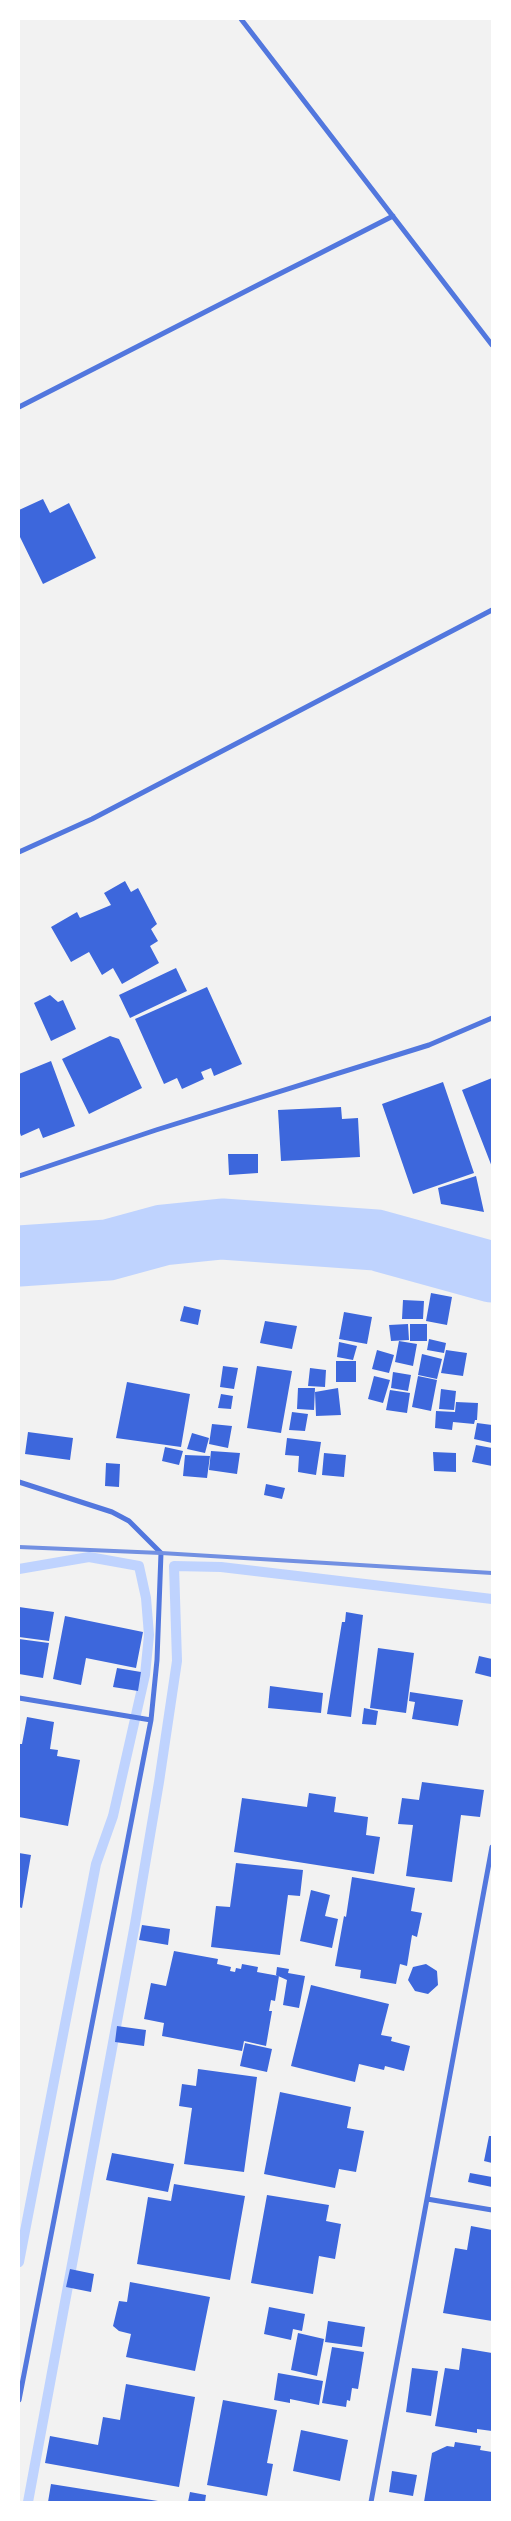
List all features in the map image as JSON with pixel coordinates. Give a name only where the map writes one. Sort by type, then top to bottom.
[{"type":"street","points":[[241,19],[492,345]]},
{"type":"street","points":[[19,407],[393,216]]},
{"type":"street","points":[[19,852],[92,819],[492,610]]},
{"type":"street","points":[[19,1176],[166,1127],[429,1045],[492,1018]]},
{"type":"street","points":[[19,1482],[112,1512],[129,1521],[161,1553],[157,1660],[151,1720],[19,2400]]},
{"type":"street","points":[[19,1698],[151,1720]]},
{"type":"street","points":[[371,2502],[492,1847]]},
{"type":"street","points":[[427,2199],[492,2210]]},
{"type":"building","points":[[43,499],[50,513],[69,503],[96,558],[43,584],[19,535],[19,510]]},
{"type":"building","points":[[125,881],[131,892],[138,888],[157,924],[151,929],[158,941],[150,946],[159,963],[122,984],[113,968],[102,975],[89,952],[71,962],[51,927],[77,912],[80,918],[111,905],[104,893]]},
{"type":"building","points":[[176,968],[187,991],[130,1018],[119,995]]},
{"type":"building","points":[[207,987],[242,1064],[214,1076],[211,1068],[201,1072],[204,1079],[182,1089],[177,1078],[164,1084],[135,1019]]},
{"type":"building","points":[[50,995],[58,1002],[63,1000],[76,1029],[51,1041],[34,1003]]},
{"type":"building","points":[[110,1036],[119,1039],[142,1088],[89,1114],[62,1059]]},
{"type":"building","points":[[51,1061],[75,1126],[43,1138],[39,1128],[21,1136],[19,1130],[19,1074]]},
{"type":"building","points":[[492,1078],[492,1167],[462,1090]]},
{"type":"building","points":[[443,1082],[474,1173],[413,1194],[382,1104]]},
{"type":"building","points":[[341,1107],[342,1119],[358,1118],[360,1157],[281,1161],[278,1110]]},
{"type":"building","points":[[228,1154],[258,1154],[258,1173],[229,1175]]},
{"type":"building","points":[[476,1176],[484,1212],[441,1204],[438,1188]]},
{"type":"building","points":[[431,1293],[452,1297],[447,1325],[426,1321]]},
{"type":"building","points":[[403,1300],[424,1301],[423,1319],[402,1319]]},
{"type":"building","points":[[184,1306],[201,1310],[198,1325],[180,1321]]},
{"type":"building","points":[[344,1312],[372,1317],[367,1344],[339,1339]]},
{"type":"building","points":[[265,1321],[297,1326],[292,1349],[260,1343]]},
{"type":"building","points":[[408,1324],[409,1340],[391,1341],[389,1325]]},
{"type":"building","points":[[410,1324],[427,1324],[427,1341],[410,1341]]},
{"type":"building","points":[[429,1339],[446,1343],[444,1353],[427,1350]]},
{"type":"building","points":[[399,1341],[417,1344],[413,1366],[395,1362]]},
{"type":"building","points":[[339,1342],[357,1346],[353,1360],[337,1357]]},
{"type":"building","points":[[377,1350],[394,1355],[389,1373],[372,1369]]},
{"type":"building","points":[[446,1350],[467,1353],[463,1376],[441,1373]]},
{"type":"building","points":[[422,1354],[442,1359],[437,1379],[418,1375]]},
{"type":"building","points":[[336,1361],[356,1361],[356,1382],[336,1382]]},
{"type":"building","points":[[223,1366],[238,1368],[234,1389],[220,1387]]},
{"type":"building","points":[[257,1366],[292,1371],[281,1433],[247,1428]]},
{"type":"building","points":[[310,1368],[326,1370],[325,1387],[308,1386]]},
{"type":"building","points":[[393,1372],[411,1375],[408,1391],[391,1388]]},
{"type":"building","points":[[374,1376],[390,1380],[383,1403],[368,1399]]},
{"type":"building","points":[[418,1376],[437,1380],[431,1411],[412,1407]]},
{"type":"building","points":[[127,1382],[190,1394],[181,1447],[116,1438]]},
{"type":"building","points":[[298,1388],[315,1388],[314,1410],[297,1409]]},
{"type":"building","points":[[338,1388],[341,1415],[316,1416],[315,1392]]},
{"type":"building","points":[[441,1389],[456,1391],[454,1410],[439,1409]]},
{"type":"building","points":[[390,1390],[410,1393],[407,1413],[386,1410]]},
{"type":"building","points":[[221,1394],[233,1396],[231,1409],[218,1408]]},
{"type":"building","points":[[456,1402],[478,1403],[477,1420],[475,1420],[474,1424],[453,1422],[452,1430],[435,1428],[436,1411],[455,1412]]},
{"type":"building","points":[[292,1412],[308,1414],[305,1431],[289,1430]]},
{"type":"building","points":[[477,1423],[492,1425],[492,1443],[474,1439]]},
{"type":"building","points":[[212,1424],[232,1426],[228,1448],[209,1444]]},
{"type":"building","points":[[28,1432],[73,1438],[70,1460],[25,1454]]},
{"type":"building","points":[[192,1433],[209,1438],[205,1453],[187,1449]]},
{"type":"building","points":[[287,1438],[321,1442],[316,1475],[298,1472],[299,1456],[285,1455]]},
{"type":"building","points":[[476,1445],[492,1448],[492,1466],[472,1462]]},
{"type":"building","points":[[165,1447],[183,1451],[179,1465],[162,1461]]},
{"type":"building","points":[[211,1451],[240,1453],[237,1474],[209,1470]]},
{"type":"building","points":[[433,1452],[456,1453],[456,1472],[434,1471]]},
{"type":"building","points":[[324,1453],[346,1455],[344,1477],[322,1475]]},
{"type":"building","points":[[185,1455],[210,1456],[207,1478],[183,1476]]},
{"type":"building","points":[[106,1463],[120,1464],[119,1487],[105,1486]]},
{"type":"building","points":[[266,1484],[285,1488],[282,1499],[264,1495]]},
{"type":"building","points":[[19,1607],[54,1612],[49,1641],[19,1637]]},
{"type":"building","points":[[346,1612],[363,1615],[351,1717],[327,1714],[342,1622],[345,1622]]},
{"type":"building","points":[[65,1616],[143,1632],[136,1668],[86,1658],[81,1685],[53,1679]]},
{"type":"building","points":[[19,1639],[49,1643],[43,1678],[19,1674]]},
{"type":"building","points":[[378,1648],[414,1653],[406,1713],[370,1708]]},
{"type":"building","points":[[479,1656],[492,1659],[491,1677],[475,1673]]},
{"type":"building","points":[[117,1668],[141,1672],[138,1691],[113,1687]]},
{"type":"building","points":[[270,1686],[323,1693],[321,1713],[268,1708]]},
{"type":"building","points":[[410,1692],[463,1700],[458,1726],[412,1719],[415,1702],[409,1701]]},
{"type":"building","points":[[364,1708],[378,1711],[376,1725],[362,1724]]},
{"type":"building","points":[[27,1717],[54,1722],[50,1749],[58,1750],[57,1756],[80,1760],[68,1826],[19,1817],[19,1744],[22,1744]]},
{"type":"building","points":[[422,1782],[484,1790],[480,1817],[461,1815],[452,1882],[406,1876],[413,1825],[398,1824],[402,1798],[419,1800]]},
{"type":"building","points":[[309,1793],[336,1797],[334,1812],[368,1817],[366,1835],[380,1837],[374,1874],[234,1852],[242,1798],[307,1807]]},
{"type":"building","points":[[19,1853],[31,1855],[22,1908],[19,1907]]},
{"type":"building","points":[[236,1863],[303,1870],[300,1896],[288,1895],[280,1955],[211,1947],[216,1906],[230,1907]]},
{"type":"building","points":[[352,1877],[415,1888],[411,1911],[422,1913],[417,1937],[412,1935],[407,1966],[400,1964],[396,1984],[360,1978],[361,1970],[335,1966],[344,1916],[346,1917]]},
{"type":"building","points":[[311,1890],[330,1895],[325,1916],[338,1919],[332,1948],[300,1941]]},
{"type":"building","points":[[142,1925],[170,1929],[168,1945],[139,1940]]},
{"type":"building","points":[[174,1951],[218,1959],[217,1964],[231,1967],[230,1971],[235,1972],[236,1968],[241,1969],[242,1964],[258,1967],[257,1972],[279,1976],[275,2001],[271,2000],[269,2011],[272,2011],[266,2046],[244,2041],[242,2051],[162,2036],[164,2023],[144,2019],[151,1983],[166,1986]]},
{"type":"building","points":[[426,1964],[437,1971],[438,1985],[428,1994],[415,1991],[408,1980],[413,1967]]},
{"type":"building","points":[[277,1967],[289,1969],[288,1973],[305,1976],[299,2008],[283,2005],[287,1980],[276,1975]]},
{"type":"building","points":[[311,1985],[389,2004],[381,2035],[392,2037],[391,2041],[410,2046],[404,2071],[385,2066],[384,2070],[359,2064],[355,2082],[291,2066]]},
{"type":"building","points":[[117,2026],[146,2030],[144,2046],[115,2042]]},
{"type":"building","points":[[245,2043],[272,2049],[267,2072],[240,2066]]},
{"type":"building","points":[[198,2069],[257,2077],[244,2172],[184,2164],[192,2108],[179,2106],[182,2084],[196,2086]]},
{"type":"building","points":[[280,2092],[351,2107],[347,2128],[364,2131],[356,2172],[339,2169],[335,2188],[264,2174]]},
{"type":"building","points":[[489,2136],[492,2136],[492,2163],[484,2161]]},
{"type":"building","points":[[112,2153],[174,2164],[168,2192],[106,2180]]},
{"type":"building","points":[[470,2173],[492,2177],[492,2187],[468,2182]]},
{"type":"building","points":[[174,2184],[245,2196],[230,2280],[137,2264],[148,2197],[171,2201]]},
{"type":"building","points":[[267,2195],[329,2205],[326,2221],[341,2224],[335,2259],[319,2256],[313,2294],[251,2283]]},
{"type":"building","points":[[471,2226],[492,2230],[492,2321],[443,2313],[455,2248],[467,2250]]},
{"type":"building","points":[[70,2269],[94,2274],[91,2292],[66,2287]]},
{"type":"building","points":[[130,2282],[210,2297],[195,2371],[126,2357],[131,2334],[119,2331],[113,2326],[119,2301],[127,2302]]},
{"type":"building","points":[[269,2307],[305,2314],[302,2331],[293,2329],[291,2340],[264,2334]]},
{"type":"building","points":[[328,2321],[365,2327],[362,2347],[325,2342]]},
{"type":"building","points":[[298,2333],[324,2339],[317,2376],[291,2370]]},
{"type":"building","points":[[332,2347],[364,2352],[358,2389],[352,2388],[350,2401],[347,2400],[346,2407],[322,2403]]},
{"type":"building","points":[[462,2348],[492,2353],[492,2431],[477,2429],[477,2433],[435,2426],[445,2368],[459,2370]]},
{"type":"building","points":[[412,2368],[438,2371],[431,2416],[406,2412]]},
{"type":"building","points":[[278,2373],[323,2381],[319,2405],[290,2399],[290,2403],[274,2400]]},
{"type":"building","points":[[126,2384],[195,2397],[179,2487],[45,2463],[50,2436],[98,2445],[103,2417],[120,2420]]},
{"type":"building","points":[[223,2400],[277,2410],[267,2463],[273,2464],[267,2496],[207,2485]]},
{"type":"building","points":[[301,2430],[348,2440],[340,2481],[293,2471]]},
{"type":"building","points":[[455,2442],[481,2446],[480,2450],[492,2452],[492,2502],[424,2502],[432,2453],[447,2446],[454,2447]]},
{"type":"building","points":[[392,2471],[417,2475],[413,2496],[389,2492]]},
{"type":"building","points":[[51,2484],[158,2501],[158,2502],[48,2502]]},
{"type":"building","points":[[190,2492],[206,2495],[205,2502],[188,2502]]},
{"type":"waterway","points":[[19,1256],[108,1250],[163,1235],[222,1229],[376,1240],[492,1272]]},
{"type":"waterway","points":[[19,1569],[89,1557],[139,1566],[146,1598],[149,1635],[145,1675],[113,1816],[96,1864],[19,2262]]},
{"type":"waterway","points":[[28,2502],[135,1924],[159,1782],[177,1661],[174,1566],[221,1567],[492,1599]]},
{"type":"railway","points":[[19,1547],[161,1553],[492,1573]]}]
